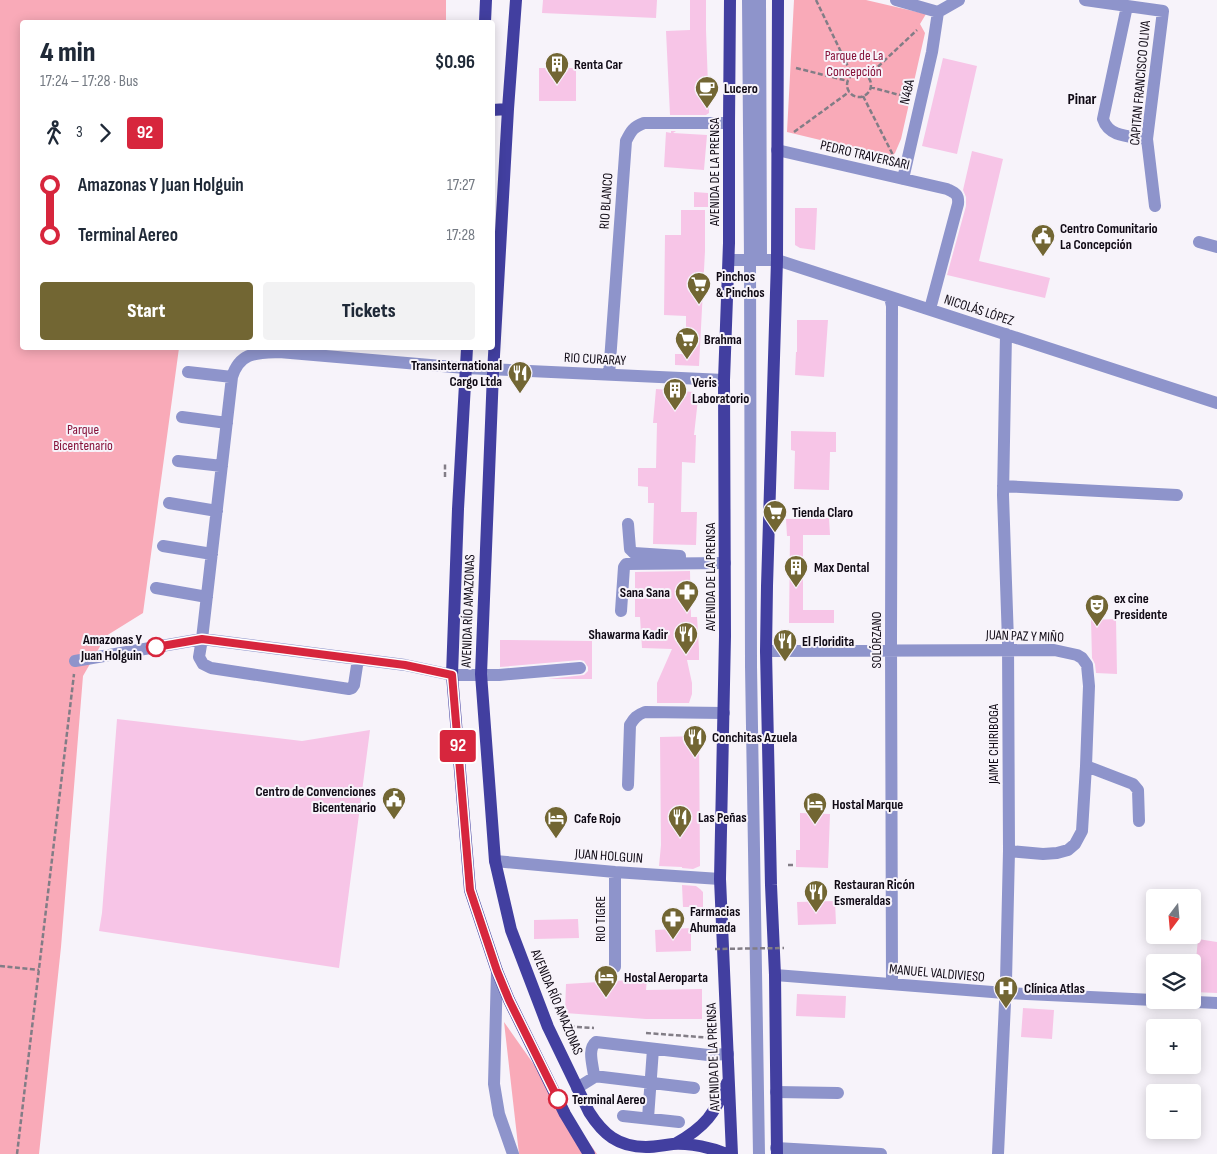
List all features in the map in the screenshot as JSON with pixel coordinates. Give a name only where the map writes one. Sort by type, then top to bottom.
[{"type":"main road","points":[[485,20],[486,0]]},
{"type":"main road","name":"AVENIDA RÍO AMAZONAS","points":[[495,334],[516,0]]},
{"type":"main road","name":"AVENIDA DE LA PRENSA","points":[[730,0],[729,260],[724,380],[724,713],[720,879],[732,1154]]},
{"type":"main road","points":[[776,1151],[775,975],[766,650],[777,260],[778,0]]},
{"type":"main road","points":[[495,110],[508,109]]},
{"type":"main road","name":"AVENIDA RÍO AMAZONAS","points":[[466,350],[452,675],[470,890],[497,971],[509,1000],[565,1114],[589,1154]]},
{"type":"main road","name":"AVENIDA RÍO AMAZONAS","points":[[494,350],[481,674],[495,861],[511,930],[545,1019],[589,1112],[604,1133],[624,1144],[635,1147],[675,1144],[704,1147],[727,1154]]},
{"type":"main road","points":[[675,1144],[691,1136],[709,1119],[728,1078]]},
{"type":"street","points":[[748,0],[755,259]]},
{"type":"street","points":[[759,1154],[751,666],[760,0]]},
{"type":"street","points":[[896,0],[938,12],[959,0]]},
{"type":"street","name":"CAPITAN FRANCISCO OLIVA","points":[[1085,0],[1163,11],[1147,139],[1154,206]]},
{"type":"street","points":[[1127,6],[1103,119],[1105,125],[1114,133],[1147,139]]},
{"type":"street","name":"N48A","points":[[902,179],[932,52],[938,12]]},
{"type":"street","name":"RIO BLANCO","points":[[609,375],[626,142],[629,134],[634,127],[644,123],[729,123]]},
{"type":"street","name":"PEDRO TRAVERSARI","points":[[777,150],[947,189],[958,195],[958,204],[930,309]]},
{"type":"street","points":[[1199,242],[1217,246]]},
{"type":"street","name":"NICOLÁS LÓPEZ","points":[[729,260],[777,260],[1217,403]]},
{"type":"street","name":"SOLÓRZANO","points":[[890,297],[892,306],[892,984]]},
{"type":"street","name":"JAIME CHIRIBOGA","points":[[998,1154],[1006,981],[1009,851],[1008,649],[1003,486],[1006,334]]},
{"type":"street","points":[[254,350],[235,367],[232,377],[199,657],[203,664],[211,668],[349,689],[354,686],[358,660]]},
{"type":"street","name":"RIO CURARAY","points":[[254,350],[465,368],[724,380]]},
{"type":"street","points":[[188,372],[232,377]]},
{"type":"street","points":[[182,417],[227,424]]},
{"type":"street","points":[[178,461],[222,466]]},
{"type":"street","points":[[1003,486],[1176,494]]},
{"type":"street","points":[[169,503],[217,511]]},
{"type":"street","points":[[628,524],[630,549],[634,553],[725,560]]},
{"type":"street","points":[[163,546],[212,554]]},
{"type":"street","points":[[621,611],[624,567],[626,564],[725,560]]},
{"type":"street","points":[[156,588],[207,597]]},
{"type":"street","points":[[75,661],[202,639],[405,665],[452,675],[499,675],[580,668]]},
{"type":"street","name":"JUAN PAZ Y MIÑO","points":[[766,650],[1054,650],[1077,655],[1082,658],[1087,665],[1088,686],[1084,821],[1082,831],[1075,844],[1068,850],[1043,854],[1009,851]]},
{"type":"street","points":[[628,785],[630,725],[640,714],[645,712],[724,713]]},
{"type":"street","points":[[1086,766],[1133,784],[1138,790],[1139,821]]},
{"type":"street","name":"JUAN HOLGUIN","points":[[495,861],[720,879]]},
{"type":"street","name":"RIO TIGRE","points":[[615,966],[616,872]]},
{"type":"street","points":[[497,971],[494,1084],[499,1114],[513,1154]]},
{"type":"street","name":"MANUEL VALDIVIESO","points":[[775,975],[1004,993],[1217,1003]]},
{"type":"street","points":[[594,1076],[591,1050],[596,1042],[708,1055],[728,1054]]},
{"type":"street","points":[[648,1118],[653,1049]]},
{"type":"street","points":[[578,1088],[594,1076],[694,1088]]},
{"type":"street","points":[[776,1092],[838,1093]]},
{"type":"street","points":[[623,1116],[679,1122]]},
{"type":"street","points":[[776,1151],[881,1154]]},
{"type":"path","points":[[816,0],[852,75]]},
{"type":"path","points":[[867,77],[917,30]]},
{"type":"path","points":[[796,68],[848,81]]},
{"type":"path","points":[[860,74],[867,77],[870,87],[869,91],[863,96],[856,96],[849,92],[847,85],[852,75],[860,74]]},
{"type":"path","points":[[870,87],[908,97]]},
{"type":"path","points":[[794,132],[849,92]]},
{"type":"path","points":[[863,96],[894,157]]},
{"type":"path","points":[[17,1154],[75,661]]},
{"type":"path","points":[[788,864],[794,865]]},
{"type":"path","points":[[715,949],[784,948]]},
{"type":"path","points":[[0,966],[40,970]]},
{"type":"path","points":[[561,1020],[565,1018],[566,1022]]},
{"type":"path","points":[[572,1034],[578,1046]]},
{"type":"green space","name":"Parque Bicentenario","points":[[0,0],[446,0],[446,20],[20,20],[20,350],[179,350],[143,613],[106,636],[83,676],[61,947],[39,1154],[0,1154]]},
{"type":"green space","name":"Parque de La Concepción","points":[[794,0],[866,0],[926,14],[920,24],[925,33],[901,139],[895,153],[891,157],[787,132]]},
{"type":"green space","points":[[504,1022],[597,1154],[519,1154]]},
{"type":"building","points":[[543,0],[657,0],[656,18],[542,13]]},
{"type":"building","points":[[690,0],[706,0],[709,113],[706,115],[670,115],[666,31],[690,30]]},
{"type":"building","points":[[943,58],[977,66],[957,154],[922,146]]},
{"type":"building","name":"Renta Car","points":[[539,68],[576,68],[576,101],[539,101]]},
{"type":"building","points":[[671,131],[676,131],[673,133],[707,135],[704,170],[664,167],[666,132],[671,133]]},
{"type":"building","points":[[972,151],[1003,159],[979,261],[1050,278],[1045,298],[947,275],[966,206],[966,197],[963,190]]},
{"type":"building","points":[[694,192],[708,193],[708,207],[694,207]]},
{"type":"building","points":[[795,208],[817,208],[815,250],[800,248],[795,245]]},
{"type":"building","points":[[681,210],[705,210],[705,251],[699,366],[675,365],[675,354],[686,354],[686,316],[664,315],[665,235],[681,235]]},
{"type":"building","points":[[797,320],[828,320],[824,377],[795,375]]},
{"type":"building","points":[[656,389],[694,392],[698,399],[694,435],[696,435],[695,463],[682,462],[681,512],[697,512],[696,545],[653,544],[654,503],[648,503],[648,487],[638,486],[638,468],[656,468],[657,423],[653,423]]},
{"type":"building","points":[[791,431],[836,432],[836,452],[830,452],[829,490],[794,489],[795,451],[791,450]]},
{"type":"building","points":[[829,518],[830,535],[803,535],[803,610],[834,610],[834,623],[789,623],[790,536],[787,536],[786,519]]},
{"type":"building","points":[[690,571],[691,617],[697,617],[699,649],[699,660],[687,660],[692,683],[692,694],[689,703],[657,703],[657,683],[672,649],[642,648],[640,617],[635,617],[635,572]]},
{"type":"building","points":[[1116,619],[1117,674],[1096,673],[1092,658],[1091,620]]},
{"type":"building","points":[[500,640],[592,641],[592,679],[548,679],[584,675],[588,671],[588,667],[584,661],[580,660],[500,667]]},
{"type":"building","points":[[117,719],[302,741],[370,730],[339,968],[99,931]]},
{"type":"building","points":[[699,736],[700,866],[693,869],[659,866],[661,845],[660,737]]},
{"type":"building","points":[[800,813],[830,814],[828,868],[796,867],[796,850],[800,850]]},
{"type":"building","points":[[682,885],[696,886],[703,892],[703,907],[683,907]]},
{"type":"building","name":"Restauran Ricón Esmeraldas","points":[[835,901],[836,924],[798,925],[797,902]]},
{"type":"building","points":[[578,919],[579,938],[534,939],[534,920]]},
{"type":"building","name":"Farmacias Ahumada","points":[[691,928],[691,951],[656,952],[655,930]]},
{"type":"building","points":[[1201,939],[1217,942],[1217,993],[1201,992],[1201,954],[1197,954],[1198,944],[1201,944]]},
{"type":"building","name":"Hostal Aeroparta","points":[[647,979],[646,990],[702,989],[702,1019],[646,1019],[565,1013],[566,984]]},
{"type":"building","points":[[797,994],[846,996],[845,1018],[796,1016]]},
{"type":"building","points":[[1023,1008],[1054,1010],[1052,1039],[1021,1037]]},
{"type":"bus line","name":"92","points":[[156,647],[202,639],[405,665],[452,675],[470,890],[497,971],[509,1000],[558,1099]]},
{"type":"place","name":"Renta Car","points":[[557,85]]},
{"type":"place","name":"Lucero","points":[[707,109]]},
{"type":"place","name":"Centro Comunitario La Concepción","points":[[1043,257]]},
{"type":"place","name":"Pinchos & Pinchos","points":[[699,305]]},
{"type":"place","name":"Brahma","points":[[687,360]]},
{"type":"place","name":"Transinternational Cargo Ltda","points":[[520,394]]},
{"type":"place","name":"Veris Laboratorio","points":[[675,411]]},
{"type":"place","name":"Tienda Claro","points":[[775,533]]},
{"type":"place","name":"Max Dental","points":[[796,588]]},
{"type":"place","name":"Sana Sana","points":[[687,613]]},
{"type":"place","name":"ex cine Presidente","points":[[1097,627]]},
{"type":"place","name":"Amazonas Y Juan Holguin","points":[[156,647]]},
{"type":"place","name":"Shawarma Kadir","points":[[686,655]]},
{"type":"place","name":"El Floridita","points":[[785,662]]},
{"type":"place","name":"Conchitas Azuela","points":[[695,758]]},
{"type":"place","name":"Centro de Convenciones Bicentenario","points":[[394,820]]},
{"type":"place","name":"Hostal Marque","points":[[815,825]]},
{"type":"place","name":"Las Peñas","points":[[680,838]]},
{"type":"place","name":"Cafe Rojo","points":[[556,839]]},
{"type":"place","name":"Restauran Ricón Esmeraldas","points":[[816,913]]},
{"type":"place","name":"Farmacias Ahumada","points":[[673,940]]},
{"type":"place","name":"Hostal Aeroparta","points":[[606,998]]},
{"type":"place","name":"Clínica Atlas","points":[[1006,1009]]},
{"type":"place","name":"Terminal Aereo","points":[[558,1099]]},
{"type":"district","name":"Pinar","points":[[1082,99]]}]
